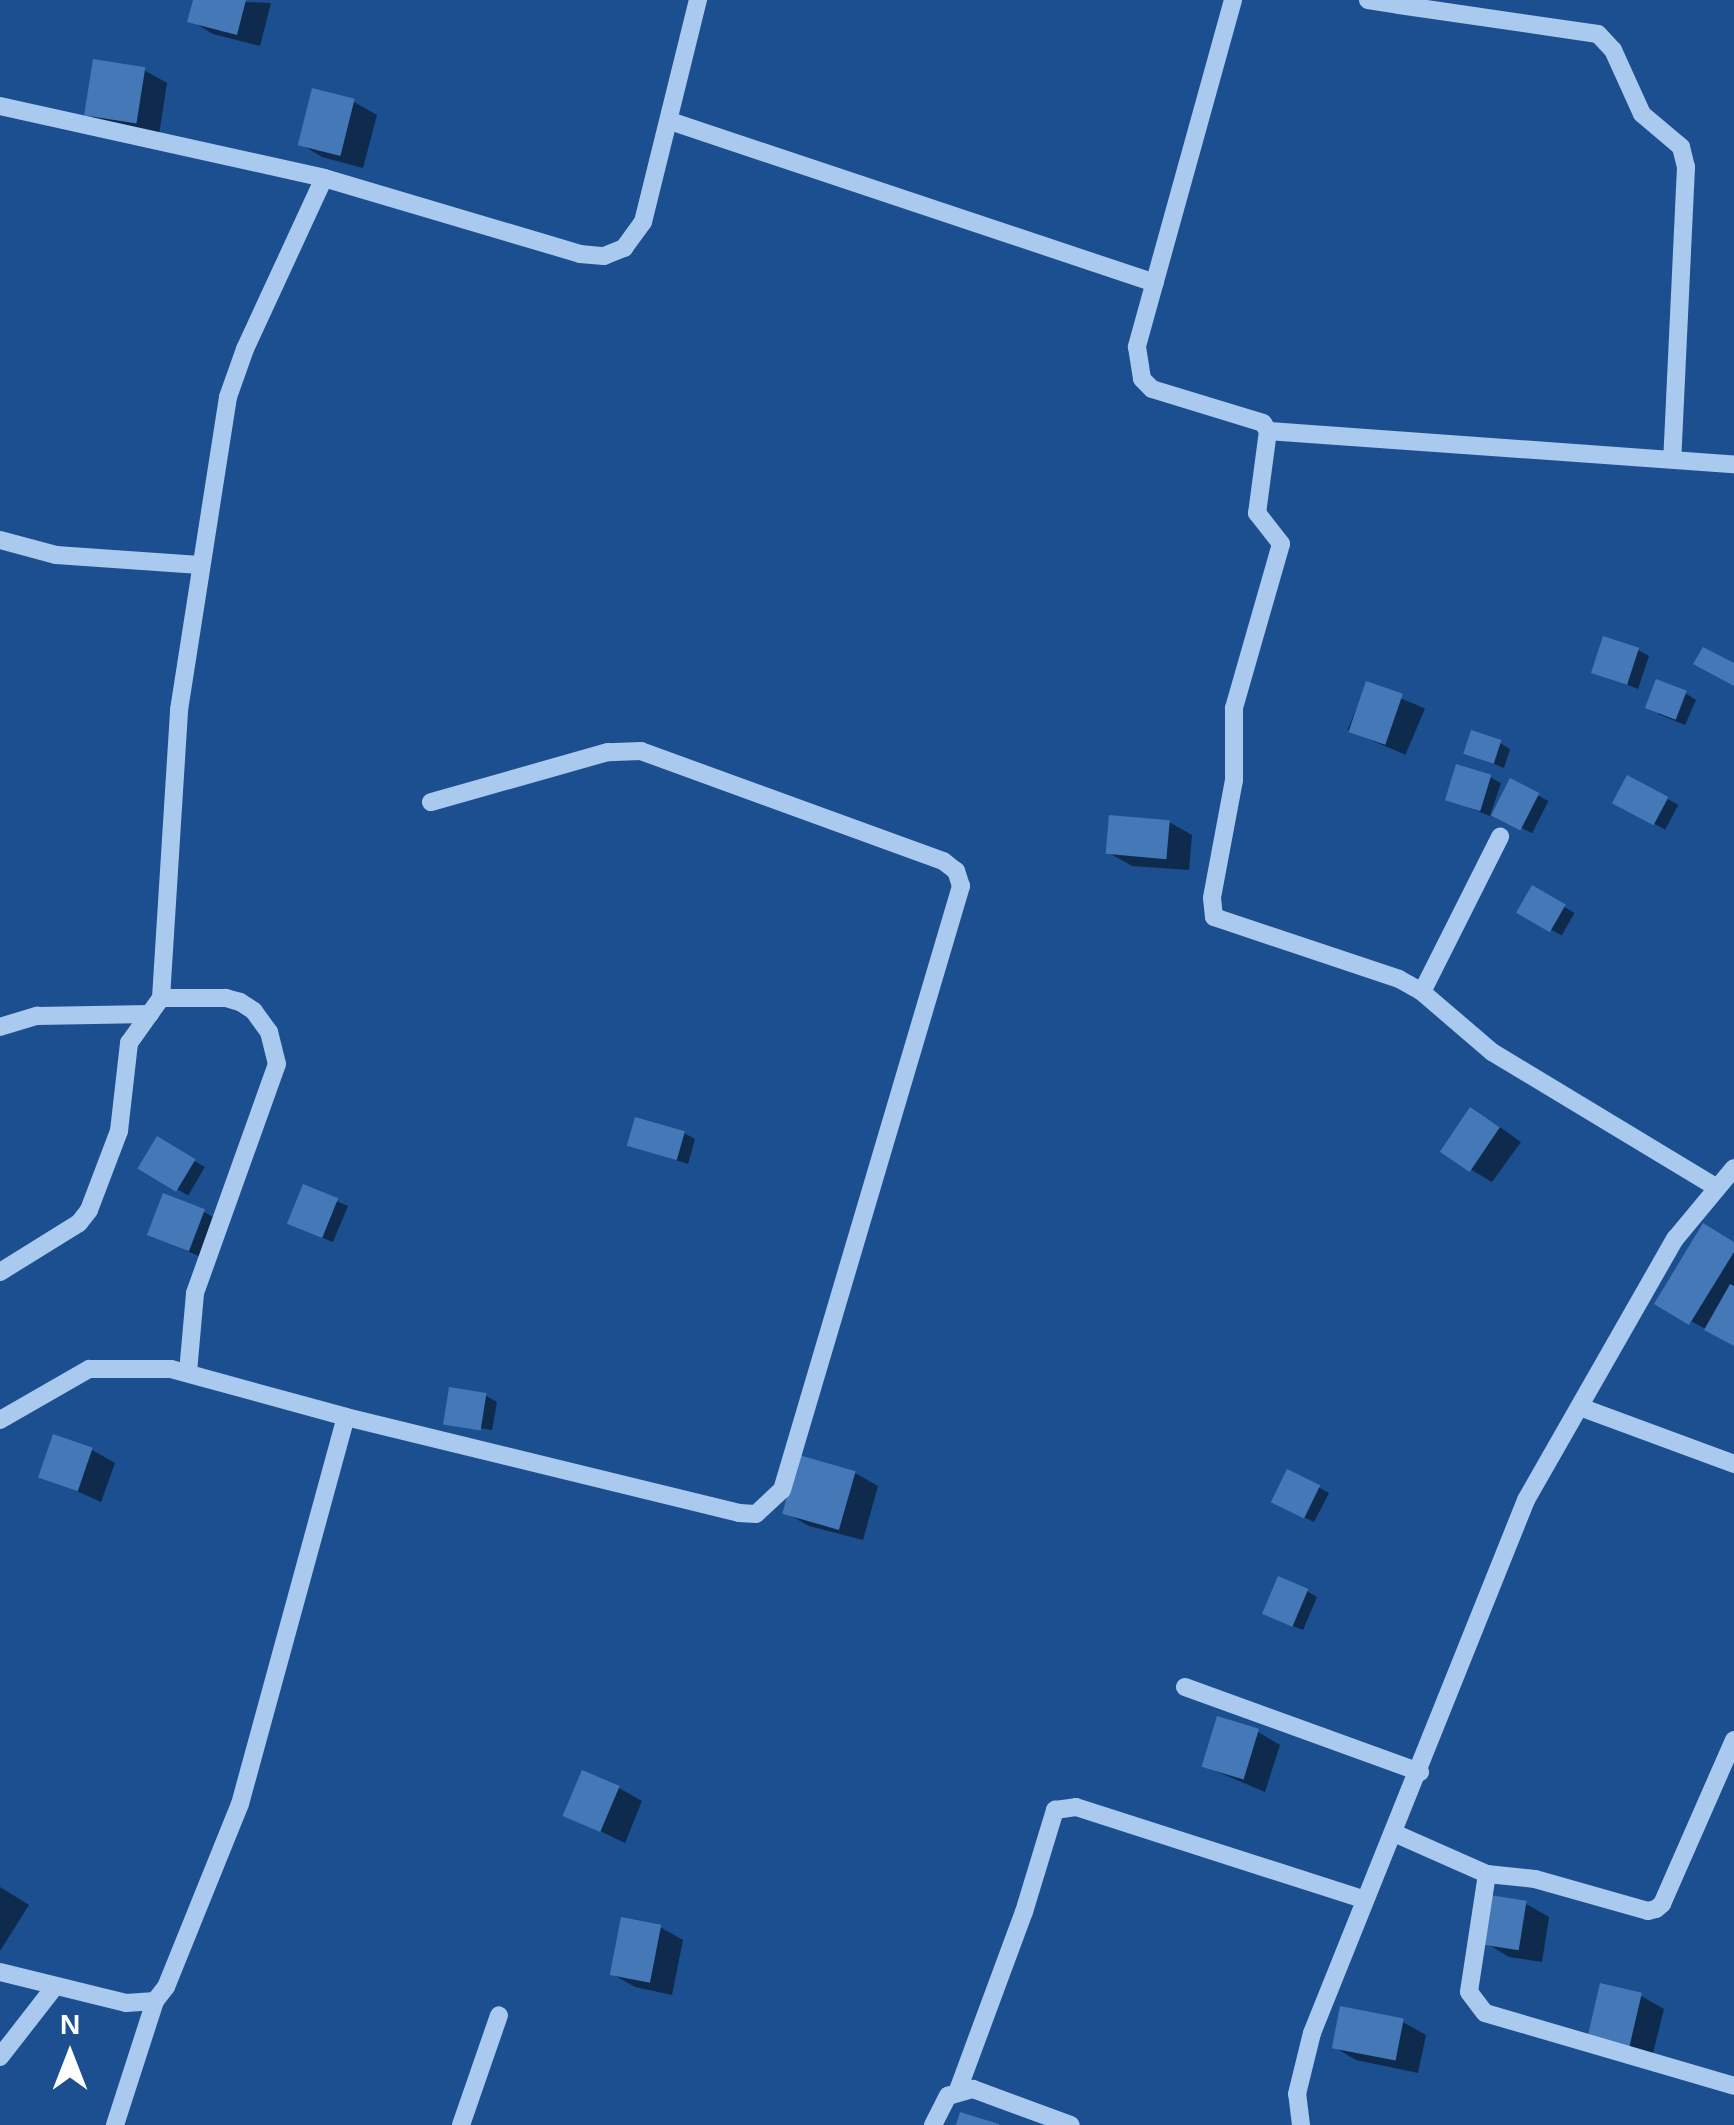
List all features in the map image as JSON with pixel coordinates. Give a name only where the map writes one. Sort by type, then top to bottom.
[{"type":"street","points":[[0,106],[324,178],[580,254],[604,256],[624,248],[643,222],[698,0]]},
{"type":"street","points":[[1233,0],[1137,347],[1142,379],[1152,389],[1264,423],[1268,430],[1257,513],[1281,544],[1234,708],[1234,780],[1211,909],[1221,922],[1374,968],[1422,992],[1503,1060],[1716,1187]]},
{"type":"street","points":[[1368,0],[1598,34],[1612,50],[1642,114],[1681,147],[1686,166],[1672,459]]},
{"type":"street","points":[[670,121],[1155,283]]},
{"type":"street","points":[[0,1272],[79,1222],[88,1210],[119,1132],[129,1043],[156,1006],[172,765],[228,396],[244,349],[324,178]]},
{"type":"street","points":[[1268,430],[1734,464]]},
{"type":"street","points":[[0,540],[56,555],[200,565]]},
{"type":"street","points":[[5,1409],[88,1370],[188,1372],[346,1417],[738,1513],[756,1514],[771,1505],[782,1490],[961,886],[956,871],[943,862],[641,751],[608,752],[431,802]]},
{"type":"street","points":[[1422,992],[1500,837]]},
{"type":"street","points":[[0,1027],[37,1016],[226,998],[254,1011],[277,1048],[272,1082],[194,1293],[188,1372]]},
{"type":"street","points":[[1301,2125],[1297,2094],[1302,2064],[1363,1899],[1420,1772],[1526,1500],[1675,1239],[1734,1168]]},
{"type":"street","points":[[1580,1407],[1734,1464]]},
{"type":"street","points":[[115,2125],[155,2001],[166,1987],[240,1804],[346,1417]]},
{"type":"street","points":[[1185,1687],[1420,1772]]},
{"type":"street","points":[[1394,1833],[1487,1874],[1536,1879],[1648,1911],[1656,1909],[1662,1904],[1734,1740]]},
{"type":"street","points":[[958,2090],[1024,1912],[1055,1810],[1076,1807],[1363,1899]]},
{"type":"street","points":[[1487,1874],[1470,1992],[1475,2005],[1485,2013],[1734,2086]]},
{"type":"street","points":[[0,1972],[110,2001],[155,2001]]},
{"type":"street","points":[[0,2057],[53,1988]]},
{"type":"street","points":[[462,2125],[499,2015]]},
{"type":"street","points":[[933,2125],[948,2096],[958,2090],[973,2089],[1070,2125]]},
{"type":"building","points":[[193,0],[246,0],[237,35],[187,22]]},
{"type":"building","points":[[93,59],[145,67],[136,124],[84,115]]},
{"type":"building","points":[[312,88],[355,99],[340,156],[298,145]]},
{"type":"building","points":[[1603,636],[1639,648],[1627,685],[1591,673]]},
{"type":"building","points":[[1703,647],[1734,663],[1734,686],[1693,664]]},
{"type":"building","points":[[1656,679],[1687,691],[1676,720],[1645,708]]},
{"type":"building","points":[[1366,681],[1403,694],[1385,745],[1348,732]]},
{"type":"building","points":[[1471,730],[1501,740],[1494,764],[1463,754]]},
{"type":"building","points":[[1456,764],[1491,775],[1480,811],[1445,800]]},
{"type":"building","points":[[1627,775],[1668,797],[1653,825],[1612,803]]},
{"type":"building","points":[[1510,778],[1539,793],[1520,830],[1491,815]]},
{"type":"building","points":[[1109,815],[1170,820],[1166,859],[1106,854]]},
{"type":"building","points":[[1532,885],[1566,904],[1550,932],[1516,913]]},
{"type":"building","points":[[1470,1107],[1500,1127],[1470,1172],[1440,1152]]},
{"type":"building","points":[[635,1117],[685,1131],[677,1160],[627,1146]]},
{"type":"building","points":[[157,1136],[196,1159],[176,1192],[137,1169]]},
{"type":"building","points":[[303,1184],[338,1198],[322,1238],[287,1224]]},
{"type":"building","points":[[163,1193],[205,1209],[189,1251],[147,1235]]},
{"type":"building","points":[[1703,1223],[1734,1242],[1734,1252],[1689,1325],[1654,1304]]},
{"type":"building","points":[[1730,1284],[1734,1286],[1734,1346],[1704,1330]]},
{"type":"building","points":[[449,1387],[487,1393],[481,1430],[443,1425]]},
{"type":"building","points":[[53,1434],[93,1448],[78,1491],[38,1477]]},
{"type":"building","points":[[799,1455],[856,1471],[839,1530],[782,1514]]},
{"type":"building","points":[[1287,1469],[1320,1485],[1304,1518],[1271,1502]]},
{"type":"building","points":[[1278,1576],[1308,1589],[1292,1627],[1262,1614]]},
{"type":"building","points":[[1217,1716],[1259,1729],[1244,1780],[1202,1767]]},
{"type":"building","points":[[582,1770],[620,1786],[600,1832],[562,1816]]},
{"type":"building","points":[[1490,1895],[1527,1901],[1519,1950],[1482,1944]]},
{"type":"building","points":[[621,1917],[661,1925],[650,1983],[610,1975]]},
{"type":"building","points":[[1600,1983],[1642,1993],[1629,2049],[1587,2040]]},
{"type":"building","points":[[1340,2006],[1404,2018],[1396,2061],[1332,2048]]},
{"type":"building","points":[[960,2112],[999,2124],[999,2125],[956,2125]]}]
